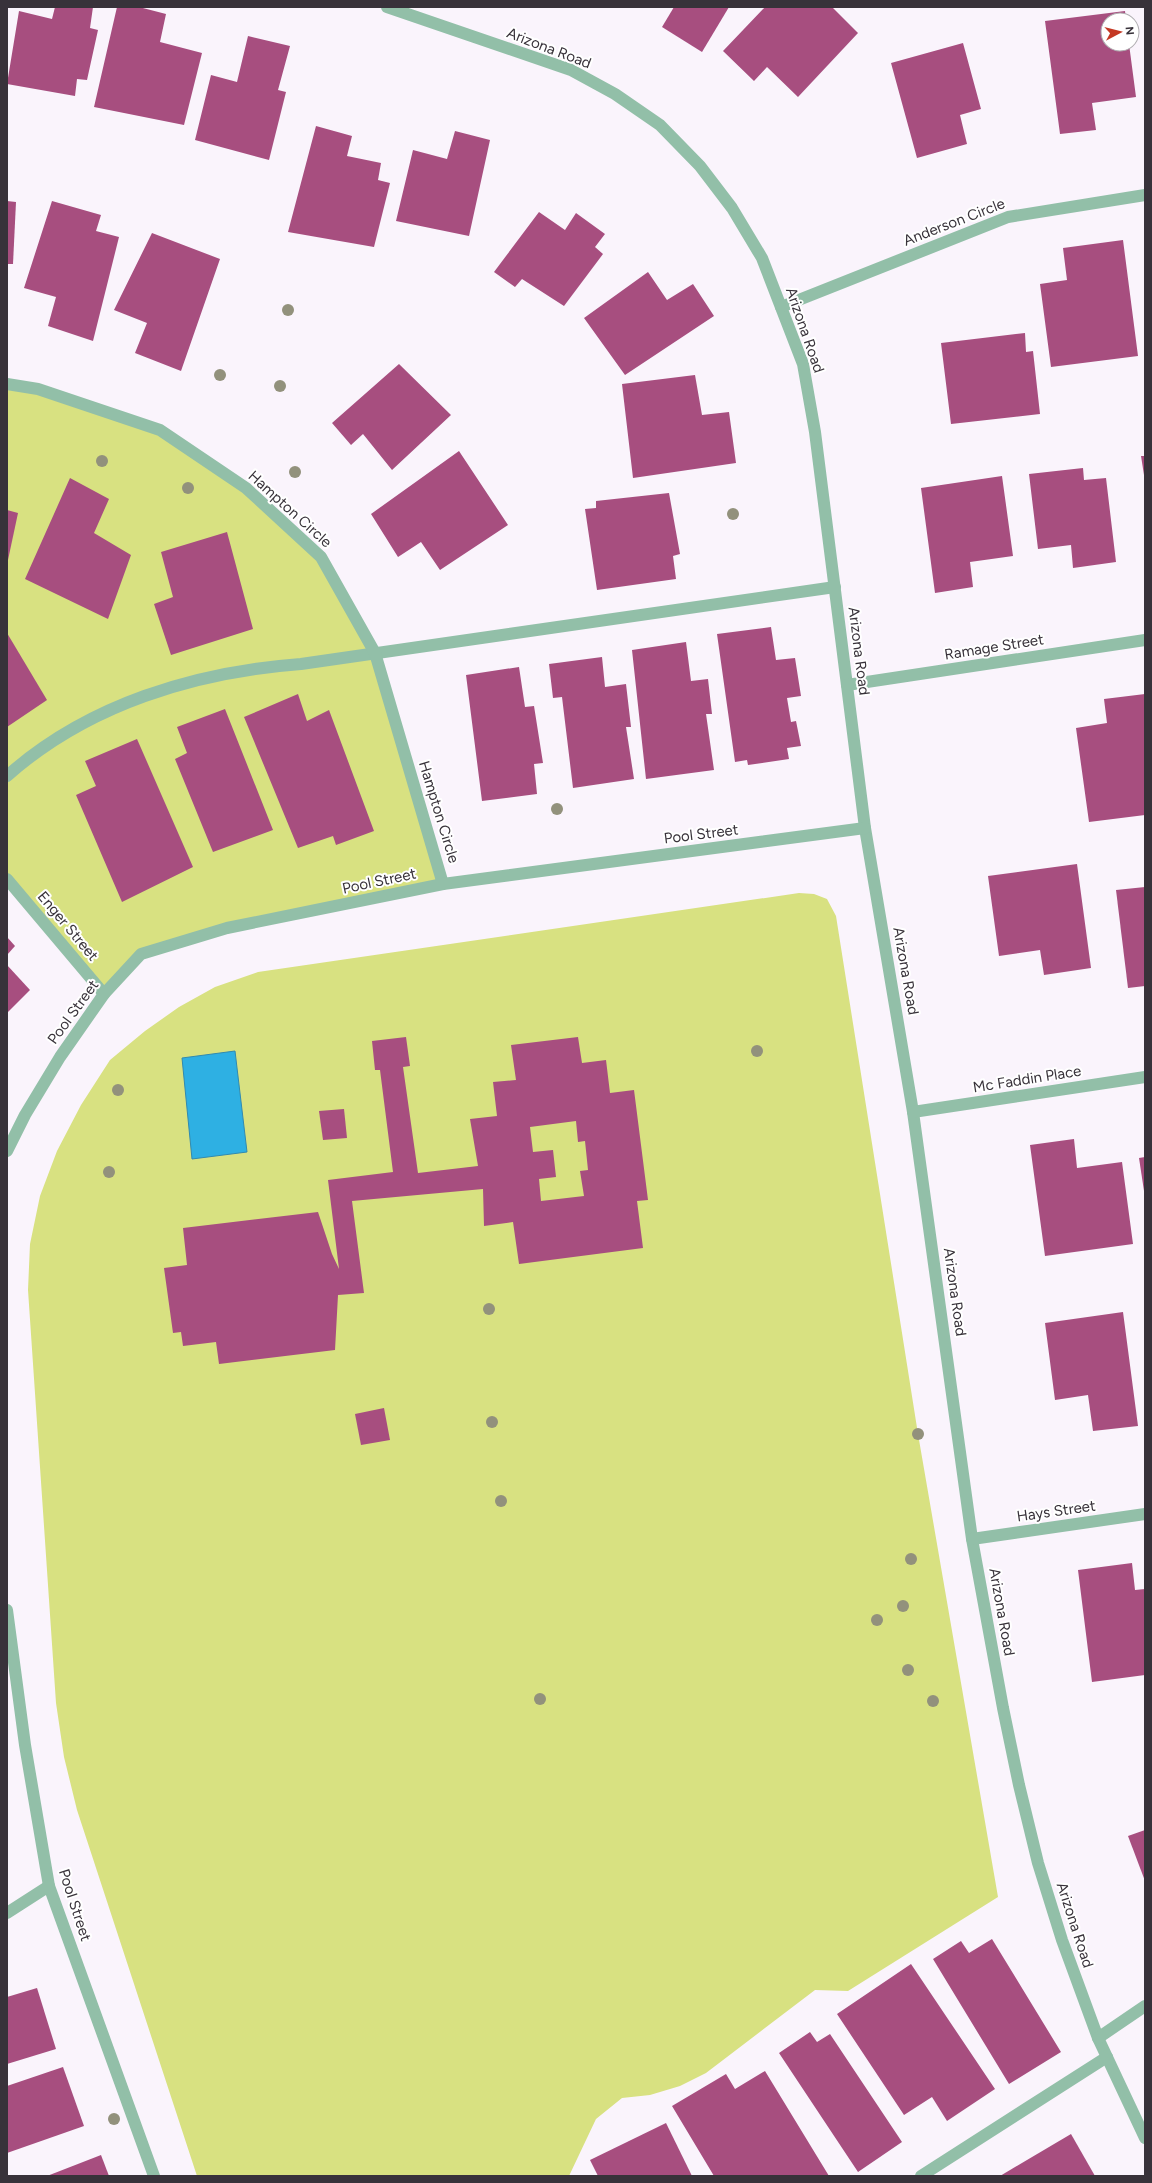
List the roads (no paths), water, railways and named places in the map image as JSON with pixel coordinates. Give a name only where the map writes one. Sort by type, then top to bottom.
[{"type":"street","name":"Arizona Road","points":[[387,7],[571,70],[615,94],[660,125],[700,166],[732,208],[762,258],[803,364],[815,432],[865,828],[913,1112],[972,1539],[1003,1708],[1036,1855],[1062,1940],[1098,2038],[1145,2138]]},
{"type":"street","name":"Anderson Circle","points":[[781,307],[1008,216],[1145,195]]},
{"type":"street","name":"Hampton Circle","points":[[7,384],[38,389],[160,430],[246,488],[321,557],[375,653],[444,884]]},
{"type":"street","points":[[7,776],[60,737],[127,702],[161,690],[259,667],[301,664],[835,586]]},
{"type":"street","name":"Ramage Street","points":[[848,685],[1145,640]]},
{"type":"street","name":"Pool Street","points":[[7,1151],[25,1114],[60,1057],[104,994],[141,954],[227,928],[444,884],[865,828]]},
{"type":"street","name":"Enger Street","points":[[7,879],[104,994]]},
{"type":"street","name":"Mc Faddin Place","points":[[913,1112],[1145,1077]]},
{"type":"street","name":"Hays Street","points":[[972,1539],[1145,1514]]},
{"type":"street","name":"Pool Street","points":[[7,1610],[24,1745],[49,1886],[154,2176]]},
{"type":"street","points":[[7,1913],[49,1886]]},
{"type":"street","points":[[1098,2038],[1145,2006]]},
{"type":"street","points":[[921,2176],[1107,2057]]},
{"type":"water","points":[[235,1051],[247,1152],[192,1159],[182,1058]]}]
